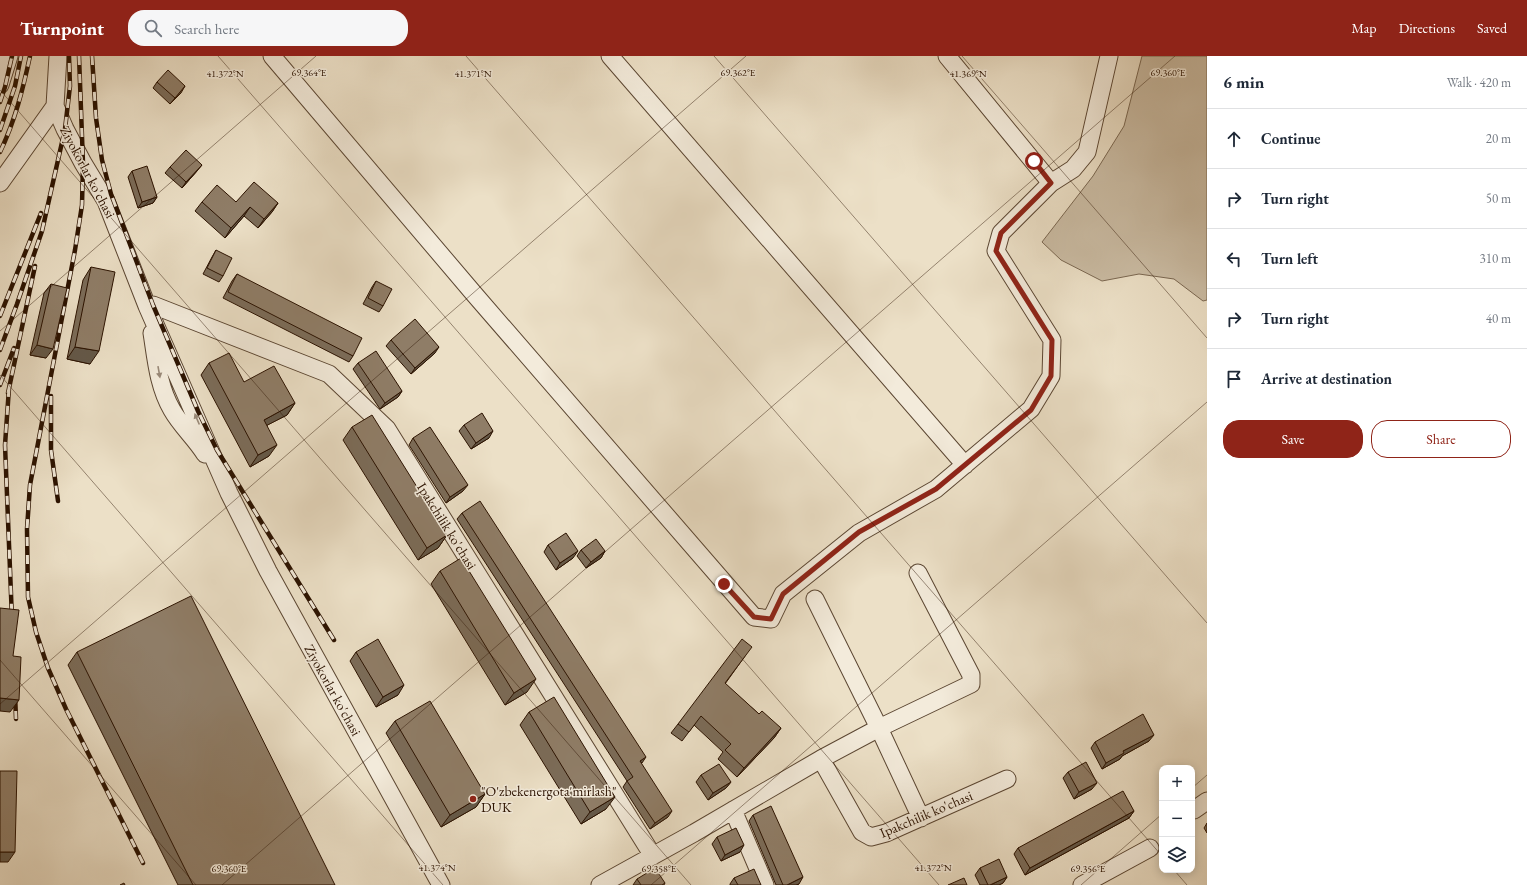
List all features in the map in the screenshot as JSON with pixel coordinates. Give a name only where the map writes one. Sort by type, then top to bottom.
[{"type":"street","points":[[0,85],[10,56]]},
{"type":"street","points":[[0,183],[55,106],[58,56]]},
{"type":"street","points":[[272,56],[480,301],[754,617],[771,619],[783,594],[859,532],[936,489],[1031,410],[1051,376],[1052,340],[996,251],[1001,233],[1051,183],[1073,169],[1087,152],[1109,56]]},
{"type":"street","points":[[610,56],[965,465]]},
{"type":"street","points":[[947,56],[1051,183]]},
{"type":"street","name":"Ziyokorlar ko'chasi","points":[[55,106],[82,163],[106,201],[147,306],[229,493],[268,571],[441,885]]},
{"type":"street","name":"Ipakchilik ko'chasi","points":[[147,306],[153,305],[329,374],[386,429],[653,856]]},
{"type":"street","points":[[600,885],[621,880],[653,856],[821,759],[879,728],[970,684],[971,675],[918,573]]},
{"type":"street","points":[[815,599],[879,728],[921,818]]},
{"type":"street","name":"Ipakchilik ko'chasi","points":[[821,759],[862,832],[871,837],[886,834],[1007,779]]},
{"type":"street","points":[[733,810],[765,885]]},
{"type":"street","points":[[1085,884],[1150,848]]},
{"type":"shaded area","points":[[1142,56],[1207,56],[1207,300],[1203,301],[1174,279],[1139,274],[1102,281],[1061,260],[1042,242],[1093,176],[1124,126]]},
{"type":"building","points":[[168,70],[185,86],[175,98],[157,82]]},
{"type":"building","points":[[186,150],[202,165],[186,182],[170,167]]},
{"type":"building","points":[[147,166],[157,197],[142,202],[132,171]]},
{"type":"building","points":[[254,182],[278,203],[264,219],[250,207],[231,228],[202,202],[217,185],[236,202]]},
{"type":"building","points":[[216,250],[232,258],[223,276],[207,268]]},
{"type":"building","points":[[91,267],[115,272],[99,351],[75,347]]},
{"type":"building","points":[[237,274],[362,338],[353,356],[228,292]]},
{"type":"building","points":[[376,281],[392,289],[383,306],[368,298]]},
{"type":"building","points":[[51,284],[67,288],[53,349],[37,345]]},
{"type":"building","points":[[415,319],[439,347],[415,368],[391,340]]},
{"type":"building","points":[[376,351],[402,391],[385,403],[358,363]]},
{"type":"building","points":[[229,353],[244,382],[274,366],[295,403],[264,420],[277,445],[258,455],[209,363]]},
{"type":"building","points":[[482,413],[493,431],[476,443],[464,425]]},
{"type":"building","points":[[372,415],[447,535],[427,548],[352,427]]},
{"type":"building","points":[[430,427],[468,485],[450,497],[413,438]]},
{"type":"building","points":[[480,501],[646,757],[640,761],[672,811],[655,823],[627,781],[633,777],[462,513]]},
{"type":"building","points":[[566,533],[578,551],[560,563],[548,545]]},
{"type":"building","points":[[596,539],[605,551],[591,562],[581,550]]},
{"type":"building","points":[[461,558],[536,679],[514,693],[440,571]]},
{"type":"building","points":[[191,596],[335,885],[193,885],[77,652]]},
{"type":"building","points":[[0,608],[19,610],[13,656],[21,657],[19,700],[0,698]]},
{"type":"building","points":[[378,639],[404,685],[383,697],[356,652]]},
{"type":"building","points":[[742,639],[752,647],[725,683],[759,714],[762,711],[781,728],[744,768],[725,750],[731,744],[701,716],[689,732],[678,724]]},
{"type":"building","points":[[554,697],[615,797],[590,812],[529,712]]},
{"type":"building","points":[[430,701],[485,794],[450,815],[395,721]]},
{"type":"building","points":[[1143,714],[1154,735],[1123,751],[1124,753],[1106,763],[1095,742]]},
{"type":"building","points":[[1086,762],[1097,783],[1079,792],[1068,772]]},
{"type":"building","points":[[719,764],[731,782],[713,793],[701,775]]},
{"type":"building","points":[[0,771],[17,771],[15,852],[0,852]]},
{"type":"building","points":[[1123,791],[1134,811],[1030,868],[1018,848]]},
{"type":"building","points":[[771,806],[803,877],[787,885],[783,885],[753,815]]},
{"type":"building","points":[[736,828],[744,845],[725,855],[717,837]]},
{"type":"building","points":[[999,859],[1007,877],[988,885],[980,868]]},
{"type":"building","points":[[655,868],[665,883],[662,885],[641,885],[637,879]]},
{"type":"building","points":[[754,869],[761,885],[738,885],[734,878]]},
{"type":"building","points":[[964,878],[967,885],[948,885]]},
{"type":"railway","points":[[0,102],[12,56]]},
{"type":"railway","points":[[0,130],[15,86],[21,56]]},
{"type":"railway","points":[[0,152],[18,105],[30,56]]},
{"type":"railway","points":[[0,350],[42,231],[65,129],[70,86],[69,56]]},
{"type":"railway","points":[[79,56],[83,163],[82,205],[75,250],[30,485],[27,529],[28,597],[36,632],[48,668],[66,709],[143,863]]},
{"type":"railway","points":[[92,56],[96,118],[102,160],[111,194],[153,305],[198,411],[217,450],[334,640]]},
{"type":"railway","points":[[0,316],[41,213]]},
{"type":"railway","points":[[8,393],[35,266]]},
{"type":"railway","points":[[0,385],[14,348]]},
{"type":"railway","points":[[9,388],[5,445],[12,619]]},
{"type":"railway","points":[[51,396],[51,450],[58,501]]},
{"type":"railway","points":[[15,693],[16,719]]},
{"type":"place","name":"\"O'zbekenergota'mirlash\" DUK","points":[[473,799]]},
{"type":"route","points":[[724,584],[754,617],[771,619],[783,594],[859,532],[936,489],[1031,410],[1051,376],[1052,340],[996,251],[1001,233],[1051,183],[1034,161]]}]
